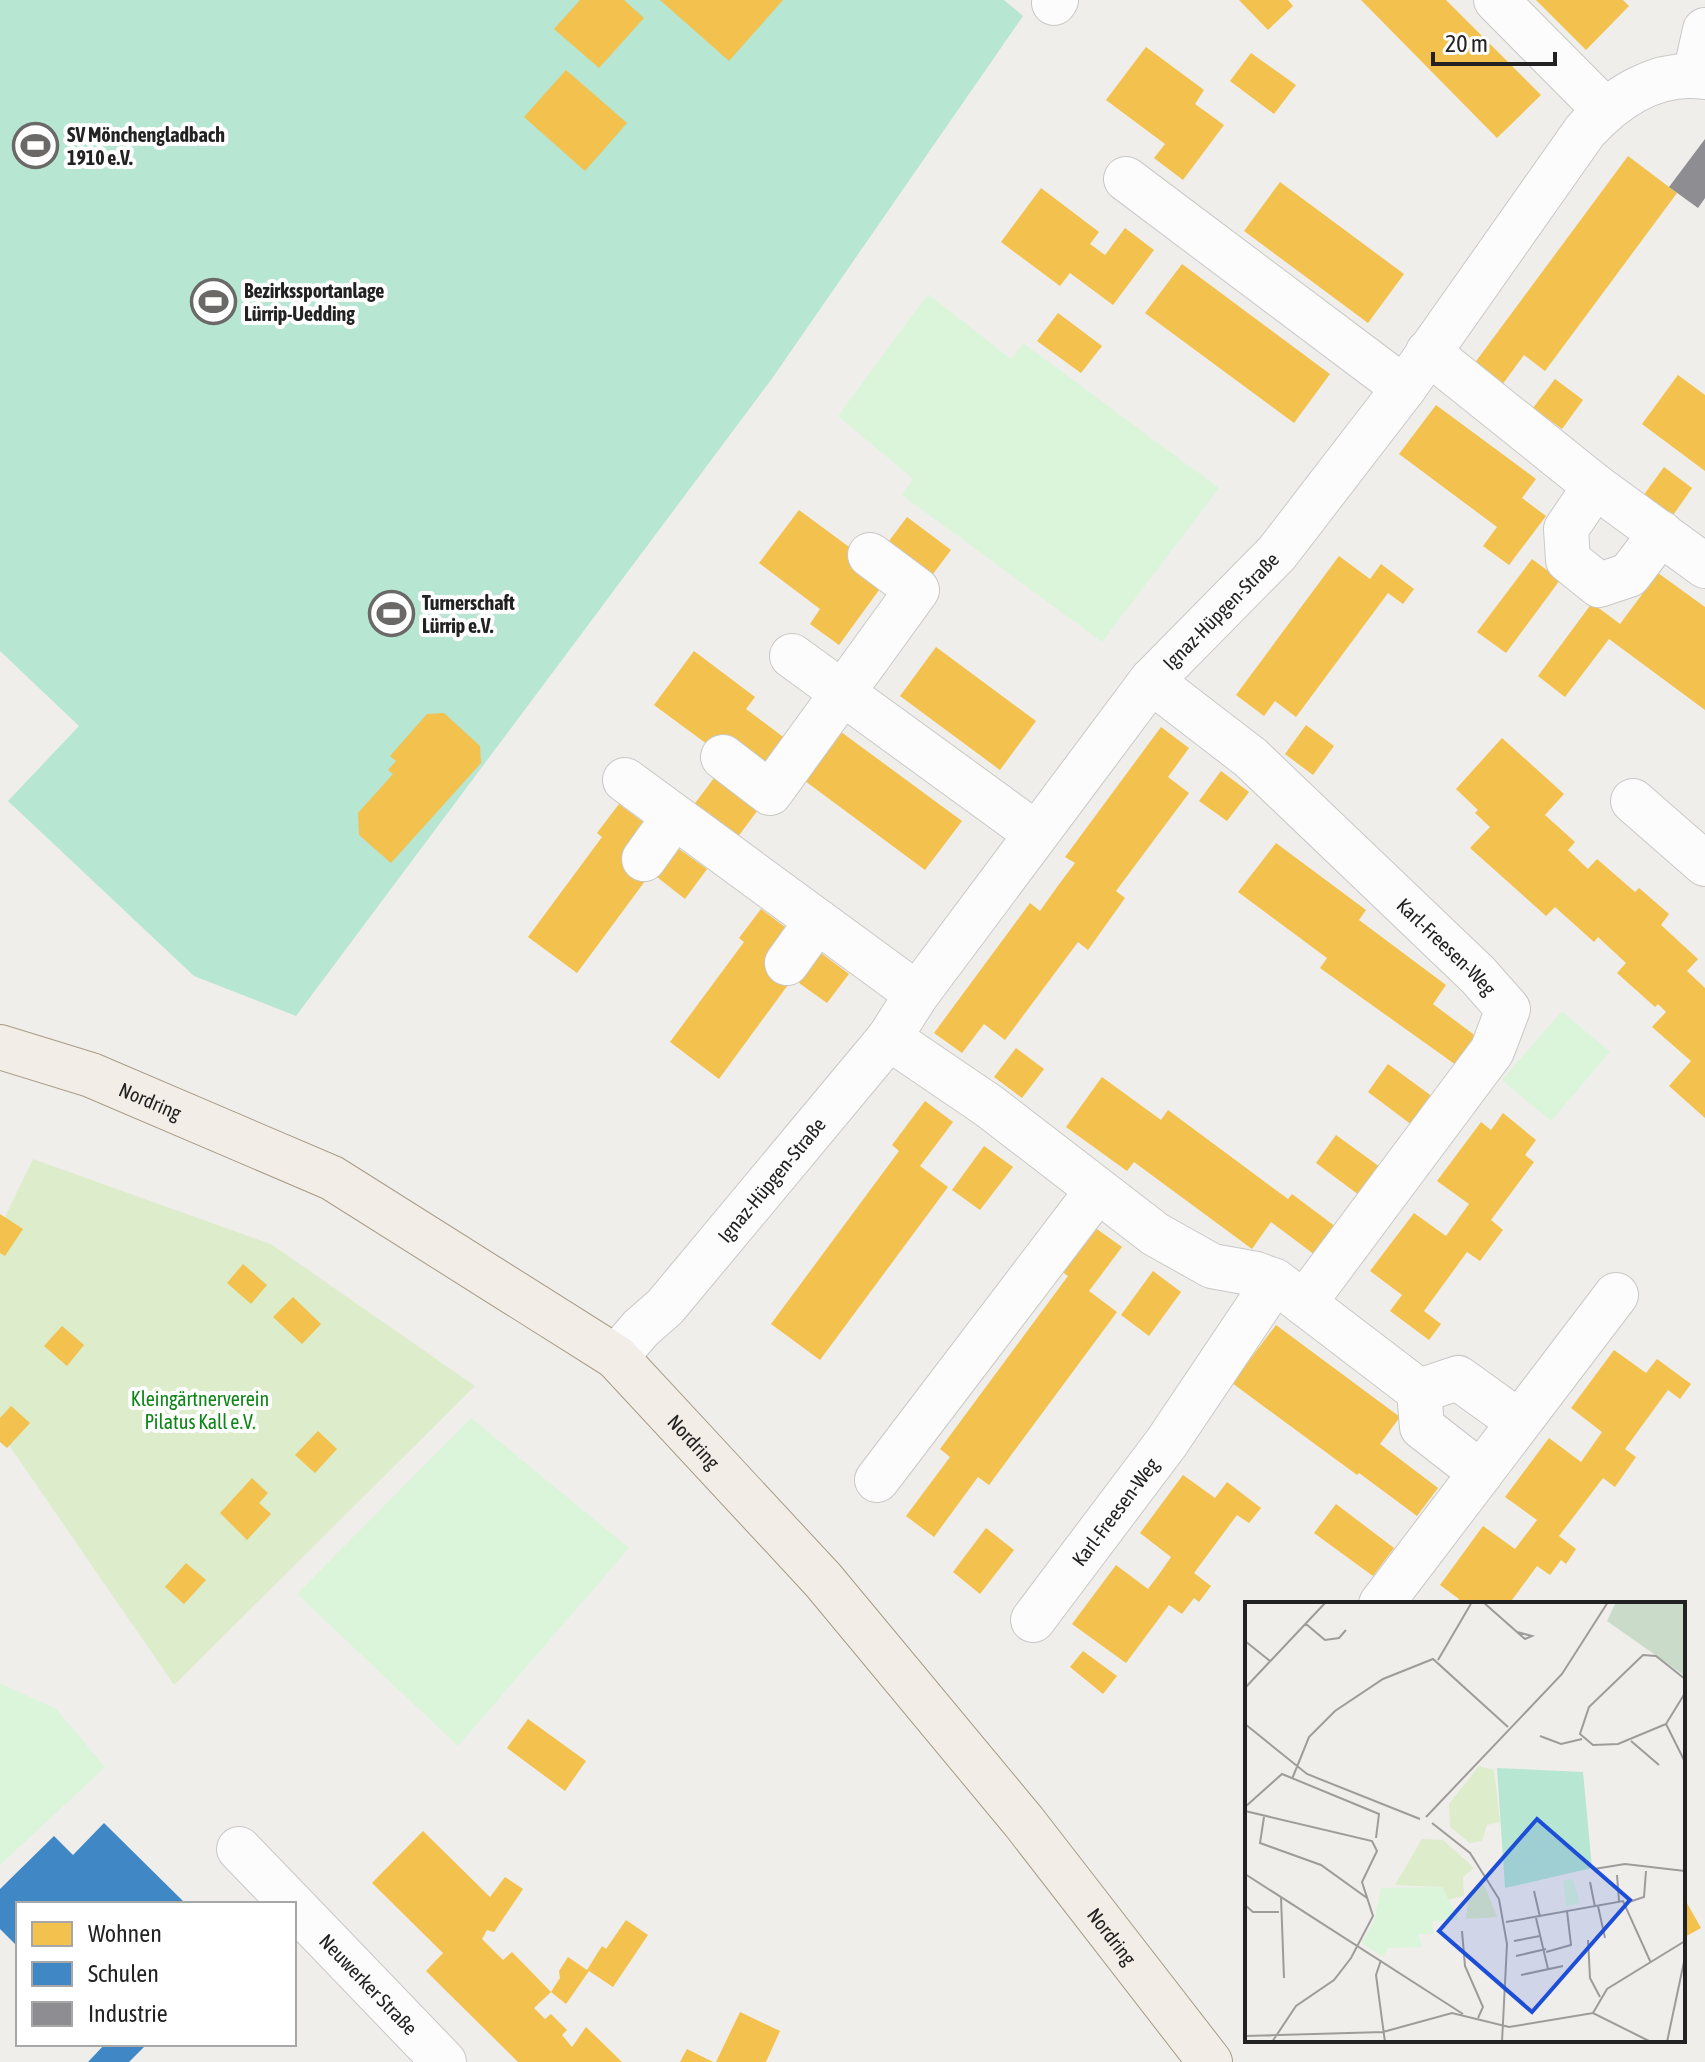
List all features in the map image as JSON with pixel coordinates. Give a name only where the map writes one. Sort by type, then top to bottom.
[{"type":"main road","name":"Nordring","points":[[0,1047],[91,1075],[332,1178],[616,1357],[823,1580],[1024,1822],[1210,2062]]},
{"type":"street","points":[[1496,0],[1605,110]]},
{"type":"street","name":"Ignaz-Hüpgen-Straße","points":[[616,1357],[641,1328],[665,1307],[889,1038],[917,994],[1035,833],[1151,681],[1277,553],[1404,388],[1576,144],[1605,110],[1645,83],[1700,76],[1705,30]]},
{"type":"street","points":[[1126,179],[1404,388]]},
{"type":"street","points":[[1428,352],[1595,486],[1705,566]]},
{"type":"street","points":[[1595,486],[1566,529],[1568,560],[1599,585],[1629,575],[1661,533]]},
{"type":"street","points":[[723,757],[770,793],[844,693],[917,590],[870,555]]},
{"type":"street","points":[[792,656],[1035,833]]},
{"type":"street","name":"Karl-Freesen-Weg","points":[[1033,1620],[1167,1442],[1492,1051],[1508,1009],[1478,975],[1251,758],[1151,681]]},
{"type":"street","points":[[625,780],[917,994]]},
{"type":"street","points":[[1633,801],[1705,864]]},
{"type":"street","points":[[644,859],[674,817]]},
{"type":"street","points":[[787,963],[817,921]]},
{"type":"street","points":[[889,1038],[989,1106],[1155,1234],[1212,1266],[1256,1274],[1290,1292],[1419,1391],[1422,1427],[1481,1473]]},
{"type":"street","points":[[877,1480],[1097,1191]]},
{"type":"street","points":[[1383,1602],[1616,1295]]},
{"type":"street","points":[[1419,1391],[1458,1378],[1518,1421]]},
{"type":"street","name":"Neuwerker Straße","points":[[239,1849],[290,1902]]},
{"type":"street","name":"Neuwerker Straße","points":[[296,1908],[444,2062]]},
{"type":"green space","points":[[0,0],[1004,0],[1023,16],[771,380],[296,1016],[194,976],[8,801],[79,726],[0,651]]},
{"type":"green space","points":[[928,294],[1011,359],[1023,343],[1219,488],[1102,642],[902,495],[913,479],[838,416]]},
{"type":"green space","points":[[1562,1011],[1610,1052],[1551,1121],[1502,1080]]},
{"type":"green space","name":"Kleingärtnerverein Pilatus Kall e.V.","points":[[33,1159],[271,1244],[475,1386],[174,1685],[0,1432],[0,1227]]},
{"type":"green space","points":[[471,1418],[629,1548],[458,1746],[297,1594]]},
{"type":"green space","points":[[0,1683],[56,1709],[105,1767],[0,1865]]},
{"type":"building: Wohnen","points":[[580,0],[624,0],[644,18],[599,68],[554,29]]},
{"type":"building: Wohnen","points":[[660,0],[783,0],[729,61]]},
{"type":"building: Wohnen","points":[[1239,0],[1288,0],[1293,6],[1268,30]]},
{"type":"building: Wohnen","points":[[1361,0],[1446,0],[1541,95],[1497,138]]},
{"type":"building: Wohnen","points":[[1536,0],[1623,0],[1629,6],[1586,50]]},
{"type":"building: Wohnen","points":[[1146,47],[1204,90],[1195,104],[1224,125],[1183,180],[1154,158],[1165,144],[1106,100]]},
{"type":"building: Wohnen","points":[[1251,53],[1296,85],[1274,114],[1230,81]]},
{"type":"building: Wohnen","points":[[566,70],[627,123],[585,171],[524,117]]},
{"type":"building: Wohnen","points":[[1628,156],[1677,193],[1545,371],[1524,355],[1502,385],[1474,364]]},
{"type":"building: Wohnen","points":[[1280,182],[1404,274],[1368,323],[1244,231]]},
{"type":"building: Wohnen","points":[[1041,188],[1099,232],[1090,244],[1105,255],[1125,228],[1154,250],[1113,305],[1070,273],[1060,286],[1001,242]]},
{"type":"building: Wohnen","points":[[1182,264],[1330,374],[1294,423],[1145,313]]},
{"type":"building: Wohnen","points":[[1058,313],[1102,346],[1081,373],[1037,341]]},
{"type":"building: Wohnen","points":[[1678,375],[1705,395],[1705,471],[1642,424]]},
{"type":"building: Wohnen","points":[[1555,379],[1583,400],[1562,429],[1533,408]]},
{"type":"building: Wohnen","points":[[1436,405],[1536,479],[1522,498],[1546,516],[1509,565],[1483,546],[1497,527],[1399,454]]},
{"type":"building: Wohnen","points":[[1664,467],[1692,488],[1671,518],[1643,496]]},
{"type":"building: Wohnen","points":[[799,510],[860,555],[851,568],[879,590],[839,645],[810,624],[820,609],[759,563]]},
{"type":"building: Wohnen","points":[[907,517],[951,550],[930,578],[886,545]]},
{"type":"building: Wohnen","points":[[1339,556],[1370,579],[1381,564],[1414,589],[1403,604],[1388,593],[1296,717],[1275,701],[1264,716],[1236,695]]},
{"type":"building: Wohnen","points":[[1532,559],[1560,580],[1506,653],[1477,632]]},
{"type":"building: Wohnen","points":[[1658,573],[1705,607],[1705,710],[1609,639],[1565,697],[1538,676],[1592,603],[1620,624]]},
{"type":"building: Wohnen","points":[[936,647],[1036,721],[1000,770],[900,696]]},
{"type":"building: Wohnen","points":[[694,651],[755,697],[746,709],[790,742],[769,770],[715,750],[654,705]]},
{"type":"building: Wohnen","points":[[444,713],[480,746],[481,763],[391,863],[359,835],[358,813],[393,774],[388,770],[396,761],[390,756],[427,714]]},
{"type":"building: Wohnen","points":[[1306,725],[1334,746],[1313,775],[1285,754]]},
{"type":"building: Wohnen","points":[[1161,727],[1189,748],[1168,777],[1189,793],[1116,891],[1125,898],[1088,950],[1078,942],[1005,1040],[984,1024],[962,1053],[934,1033],[1030,903],[1040,911],[1075,863],[1065,857]]},
{"type":"building: Wohnen","points":[[837,729],[962,821],[925,870],[801,778]]},
{"type":"building: Wohnen","points":[[1502,738],[1564,794],[1545,815],[1575,842],[1568,850],[1588,869],[1597,859],[1635,892],[1639,888],[1669,914],[1661,925],[1698,959],[1687,971],[1705,988],[1705,1118],[1669,1086],[1691,1061],[1652,1027],[1666,1012],[1658,1004],[1655,1007],[1617,973],[1626,963],[1598,937],[1594,942],[1555,907],[1546,916],[1470,848],[1490,827],[1456,789]]},
{"type":"building: Wohnen","points":[[1221,771],[1249,792],[1227,821],[1199,801]]},
{"type":"building: Wohnen","points":[[714,778],[758,810],[737,838],[693,806]]},
{"type":"building: Wohnen","points":[[619,804],[647,825],[651,873],[577,973],[528,937],[602,837],[597,833]]},
{"type":"building: Wohnen","points":[[1276,843],[1366,910],[1359,920],[1446,985],[1433,1004],[1477,1037],[1456,1065],[1320,968],[1327,958],[1238,892]]},
{"type":"building: Wohnen","points":[[679,849],[707,869],[685,899],[657,877]]},
{"type":"building: Wohnen","points":[[761,909],[789,930],[793,978],[719,1079],[670,1042],[744,942],[739,938]]},
{"type":"building: Wohnen","points":[[821,953],[849,974],[827,1003],[799,983]]},
{"type":"building: Wohnen","points":[[1016,1048],[1044,1069],[1022,1098],[994,1077]]},
{"type":"building: Wohnen","points":[[1388,1064],[1433,1097],[1412,1125],[1368,1092]]},
{"type":"building: Wohnen","points":[[1102,1077],[1161,1120],[1168,1110],[1288,1199],[1292,1194],[1336,1227],[1315,1255],[1271,1222],[1252,1249],[1134,1162],[1127,1171],[1066,1127]]},
{"type":"building: Wohnen","points":[[925,1101],[953,1122],[920,1166],[948,1187],[820,1360],[771,1324],[899,1151],[892,1145]]},
{"type":"building: Wohnen","points":[[1503,1113],[1536,1140],[1525,1155],[1534,1162],[1491,1220],[1503,1230],[1480,1261],[1467,1252],[1424,1311],[1441,1324],[1429,1340],[1390,1311],[1402,1295],[1370,1271],[1414,1213],[1446,1236],[1469,1204],[1437,1181],[1481,1122],[1491,1130]]},
{"type":"building: Wohnen","points":[[1336,1135],[1380,1167],[1359,1195],[1316,1163]]},
{"type":"building: Wohnen","points":[[984,1146],[1013,1167],[980,1210],[952,1190]]},
{"type":"building: Wohnen","points":[[0,1214],[23,1229],[5,1256],[0,1253]]},
{"type":"building: Wohnen","points":[[1094,1227],[1122,1247],[1089,1291],[1117,1312],[989,1485],[978,1477],[934,1537],[906,1516],[950,1457],[940,1449],[1068,1276],[1061,1271]]},
{"type":"building: Wohnen","points":[[243,1264],[267,1285],[251,1304],[227,1283]]},
{"type":"building: Wohnen","points":[[1153,1271],[1181,1292],[1149,1336],[1121,1315]]},
{"type":"building: Wohnen","points":[[293,1297],[321,1324],[302,1344],[273,1317]]},
{"type":"building: Wohnen","points":[[1276,1325],[1400,1417],[1380,1444],[1438,1488],[1417,1516],[1232,1383]]},
{"type":"building: Wohnen","points":[[62,1326],[84,1345],[67,1366],[44,1346]]},
{"type":"building: Wohnen","points":[[1614,1350],[1646,1373],[1657,1359],[1691,1384],[1680,1399],[1668,1390],[1625,1449],[1636,1457],[1615,1487],[1603,1478],[1559,1536],[1576,1549],[1566,1564],[1561,1560],[1550,1575],[1537,1566],[1510,1602],[1457,1602],[1459,1599],[1440,1585],[1483,1526],[1515,1549],[1537,1520],[1505,1497],[1549,1438],[1581,1462],[1602,1432],[1571,1408]]},
{"type":"building: Wohnen","points":[[11,1406],[30,1423],[7,1448],[0,1442],[0,1418]]},
{"type":"building: Wohnen","points":[[318,1431],[337,1449],[315,1473],[295,1455]]},
{"type":"building: Wohnen","points":[[1183,1475],[1215,1498],[1227,1482],[1261,1508],[1249,1523],[1237,1515],[1194,1573],[1211,1586],[1199,1602],[1194,1598],[1182,1614],[1169,1605],[1126,1663],[1072,1624],[1116,1565],[1148,1589],[1160,1573],[1171,1557],[1140,1533]]},
{"type":"building: Wohnen","points":[[252,1478],[268,1493],[259,1503],[271,1514],[247,1540],[220,1513]]},
{"type":"building: Wohnen","points":[[1336,1504],[1394,1548],[1373,1576],[1314,1533]]},
{"type":"building: Wohnen","points":[[986,1528],[1014,1550],[980,1594],[953,1572]]},
{"type":"building: Wohnen","points":[[186,1563],[206,1580],[184,1604],[165,1587]]},
{"type":"building: Wohnen","points":[[1083,1651],[1117,1676],[1103,1694],[1070,1667]]},
{"type":"building: Wohnen","points":[[528,1719],[586,1761],[565,1791],[507,1748]]},
{"type":"building: Wohnen","points":[[423,1831],[490,1897],[505,1877],[523,1889],[494,1932],[487,1930],[482,1939],[503,1960],[512,1952],[551,1992],[534,2008],[545,2019],[551,2014],[567,2030],[562,2035],[572,2047],[586,2027],[622,2062],[518,2062],[426,1971],[443,1953],[372,1883]]},
{"type":"building: Wohnen","points":[[1685,1900],[1701,1928],[1685,1937]]},
{"type":"building: Wohnen","points":[[626,1920],[648,1935],[613,1987],[589,1971],[566,2004],[551,1992],[568,1957],[587,1970],[602,1946],[606,1949]]},
{"type":"building: Wohnen","points":[[740,2012],[780,2031],[766,2062],[716,2062]]},
{"type":"building: Wohnen","points":[[687,2049],[713,2062],[680,2062]]},
{"type":"building: Schulen","points":[[104,1823],[184,1902],[16,1902],[16,1945],[0,1929],[0,1889],[54,1836],[73,1855]]},
{"type":"building: Schulen","points":[[103,2046],[145,2046],[129,2062],[88,2062]]},
{"type":"building: Industrie","points":[[1705,139],[1705,198],[1698,208],[1669,187]]},
{"type":"place","name":"SV Mönchengladbach 1910 e.V.","points":[[36,146]]},
{"type":"place","name":"Bezirkssportanlage Lürrip-Uedding","points":[[213,302]]},
{"type":"place","name":"Turnerschaft Lürrip e.V.","points":[[391,614]]}]
